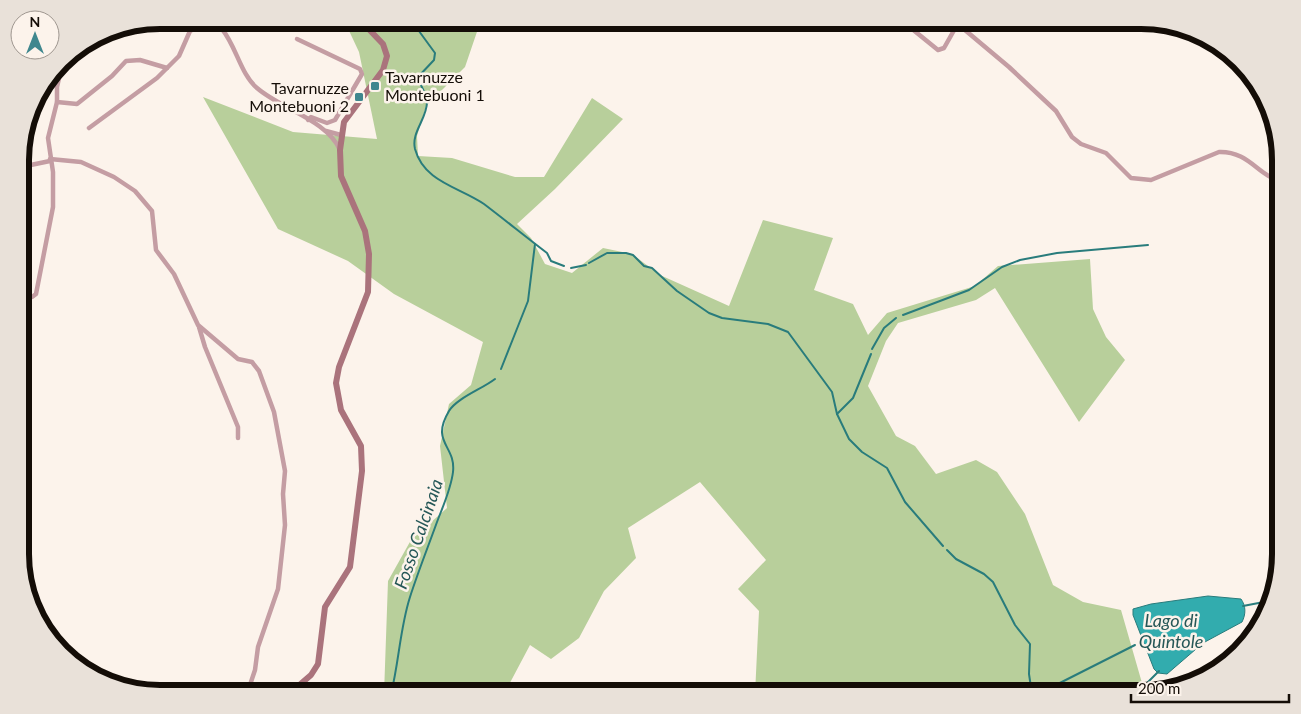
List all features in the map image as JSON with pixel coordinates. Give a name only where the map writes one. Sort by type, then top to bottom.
[{"type":"main road","points":[[299,685],[311,675],[318,664],[325,608],[350,567],[362,471],[362,451],[341,410],[336,379],[368,292],[370,254],[363,224],[342,176],[340,150],[343,124],[383,70],[387,56],[383,44],[369,29]]},
{"type":"street","points":[[89,128],[157,78],[179,56],[190,31],[194,29]]},
{"type":"street","points":[[222,29],[232,42],[245,71],[255,87],[329,132],[341,134]]},
{"type":"street","points":[[912,29],[938,50],[944,48],[955,29]]},
{"type":"street","points":[[962,29],[1009,66],[1056,111],[1072,137],[1081,144],[1106,153],[1134,180],[1151,180],[1219,152],[1228,152],[1255,164],[1272,175]]},
{"type":"street","points":[[297,39],[360,68],[361,79],[335,120],[327,123],[312,117],[308,120]]},
{"type":"street","points":[[57,102],[76,104],[112,76],[126,61],[140,60],[167,68]]},
{"type":"street","points":[[29,296],[32,297],[36,294],[53,207],[53,172],[48,138],[57,102],[56,87],[59,76]]},
{"type":"street","points":[[351,95],[360,100]]},
{"type":"street","points":[[329,132],[343,124]]},
{"type":"street","points":[[329,132],[340,150]]},
{"type":"street","points":[[29,165],[50,160],[81,162],[114,177],[135,191],[152,211],[156,250],[174,274],[198,325],[204,347],[238,427],[238,438]]},
{"type":"street","points":[[198,325],[238,359],[252,362],[259,371],[274,412],[285,471],[283,494],[285,525],[278,589],[258,647],[255,670],[250,685]]},
{"type":"green space","points":[[348,29],[478,29],[465,67],[426,106],[417,136],[418,156],[452,158],[515,177],[544,177],[592,98],[623,119],[555,189],[517,224],[531,238],[545,264],[572,273],[603,248],[632,254],[660,275],[729,306],[763,220],[833,238],[814,290],[853,304],[868,335],[887,313],[975,286],[998,266],[1090,259],[1093,309],[1106,337],[1125,360],[1079,422],[995,288],[976,300],[898,323],[886,341],[868,386],[896,436],[915,446],[936,474],[976,460],[997,472],[1025,514],[1053,585],[1083,602],[1121,610],[1142,683],[1140,685],[755,685],[759,611],[738,589],[766,560],[700,482],[628,528],[636,558],[604,591],[579,638],[551,659],[530,645],[509,685],[384,685],[388,581],[411,540],[447,508],[440,446],[449,404],[471,385],[483,342],[394,294],[348,261],[278,229],[203,97],[293,132],[377,139],[359,52]]},
{"type":"water","name":"Lago di Quintole","points":[[1208,596],[1241,599],[1245,610],[1242,622],[1203,643],[1167,674],[1158,673],[1154,669],[1133,615],[1133,609],[1151,604]]},
{"type":"waterway","points":[[417,29],[435,53],[434,60],[418,77],[427,102],[425,114],[414,143],[420,160],[434,176],[484,204],[547,253],[551,261],[564,266]]},
{"type":"waterway","name":"Fosso Calcinaia","points":[[501,369],[528,301],[535,244]]},
{"type":"waterway","points":[[903,315],[969,290],[1002,267],[1020,260],[1057,253],[1148,245]]},
{"type":"waterway","points":[[589,263],[607,253],[633,255],[644,266],[652,268],[677,291],[709,313],[722,318],[768,324],[788,332],[832,392],[837,414],[849,439],[862,452],[887,468],[905,502],[943,546]]},
{"type":"waterway","points":[[571,268],[586,265]]},
{"type":"waterway","points":[[872,349],[884,328],[896,318]]},
{"type":"waterway","points":[[837,414],[853,398],[871,354]]},
{"type":"waterway","name":"Fosso Calcinaia","points":[[393,685],[407,609],[416,578],[452,478],[453,463],[443,437],[444,422],[453,406],[495,379]]},
{"type":"waterway","points":[[947,550],[956,559],[984,574],[993,582],[1015,625],[1030,644],[1031,685]]},
{"type":"waterway","points":[[1243,606],[1263,602]]},
{"type":"waterway","points":[[1056,685],[1135,645]]},
{"type":"waterway","points":[[1144,685],[1159,671]]},
{"type":"place","name":"Tavarnuzze Montebuoni 1","points":[[375,86]]},
{"type":"place","name":"Tavarnuzze Montebuoni 2","points":[[359,97]]}]
